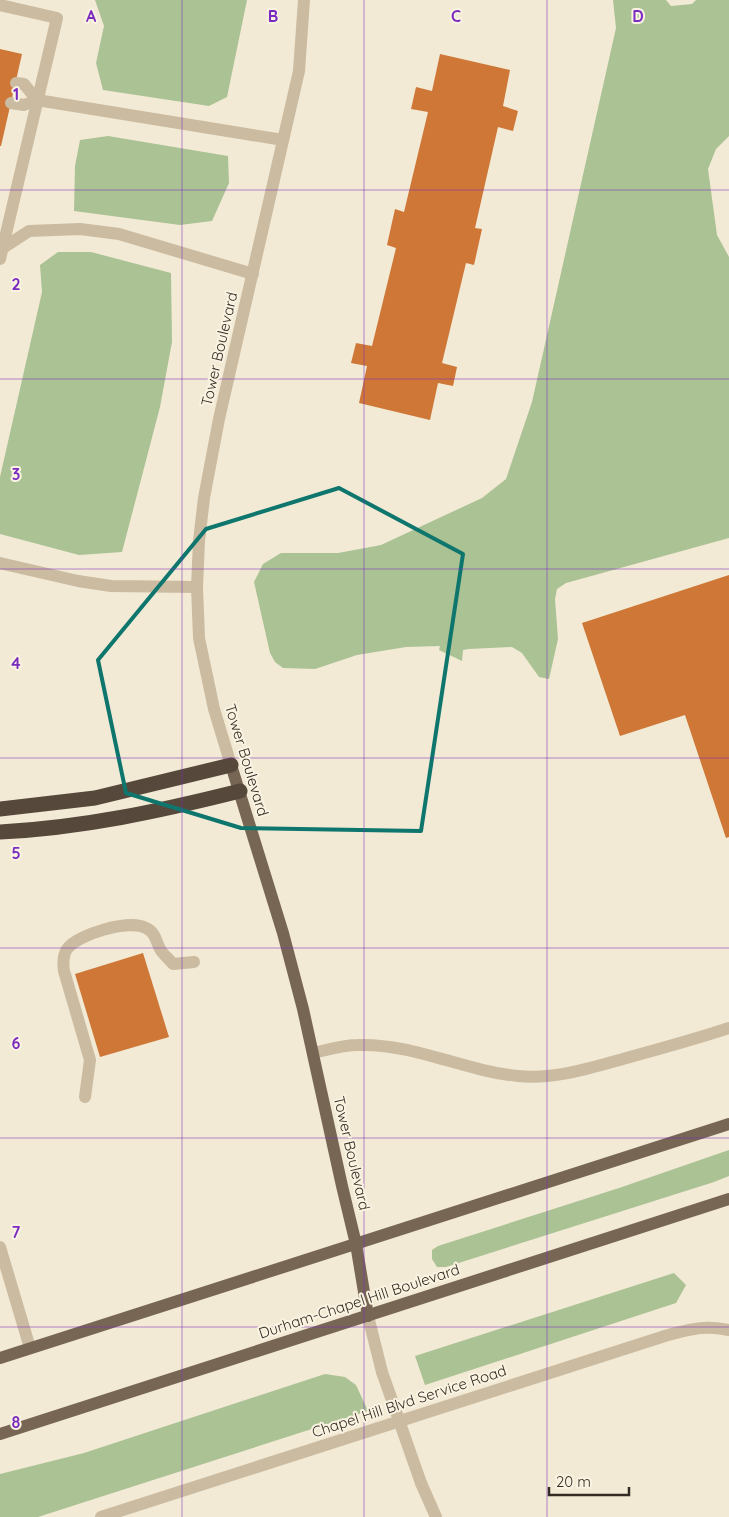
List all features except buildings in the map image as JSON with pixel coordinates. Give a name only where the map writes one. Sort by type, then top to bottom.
[{"type":"highway","points":[[0,809],[95,798],[231,765]]},
{"type":"highway","points":[[0,832],[83,825],[171,808],[240,791]]},
{"type":"main road","name":"Tower Boulevard","points":[[231,765],[283,933],[303,1009],[356,1244],[368,1316]]},
{"type":"main road","points":[[0,1358],[729,1124]]},
{"type":"main road","name":"Durham-Chapel Hill Boulevard","points":[[0,1434],[729,1198]]},
{"type":"street","name":"Tower Boulevard","points":[[231,765],[206,674],[199,638],[196,587],[199,541],[204,498],[219,419],[299,71],[304,0]]},
{"type":"street","points":[[0,6],[56,18],[1,252]]},
{"type":"street","points":[[16,83],[24,84],[37,100]]},
{"type":"street","points":[[11,103],[24,105],[37,100],[283,140]]},
{"type":"street","points":[[1,252],[29,231],[80,230],[120,234],[253,274]]},
{"type":"street","points":[[0,562],[78,581],[111,586],[196,587]]},
{"type":"street","points":[[85,1097],[90,1060],[64,971],[63,961],[66,950],[74,942],[86,936],[122,925],[145,927],[156,936],[161,952],[173,964],[194,962]]},
{"type":"street","points":[[313,1053],[350,1045],[368,1044],[409,1050],[488,1071],[519,1076],[549,1076],[584,1070],[729,1028]]},
{"type":"street","points":[[0,1247],[30,1348]]},
{"type":"street","name":"Tower Boulevard","points":[[368,1316],[382,1372],[421,1483],[436,1517]]},
{"type":"street","name":"Chapel Hill Blvd Service Road","points":[[101,1517],[668,1335],[694,1328],[710,1327],[729,1330]]},
{"type":"highlighted area","points":[[339,488],[463,554],[421,831],[241,828],[126,793],[98,660],[206,529]]},
{"type":"green space","points":[[95,0],[247,0],[227,97],[209,106],[103,90],[96,63],[104,26]]},
{"type":"green space","points":[[613,0],[666,0],[671,6],[692,4],[696,0],[729,0],[729,136],[716,149],[708,169],[717,235],[729,257],[729,538],[566,583],[557,589],[555,599],[558,639],[549,679],[539,677],[522,653],[512,647],[463,650],[462,661],[439,650],[440,646],[406,647],[357,655],[315,669],[283,668],[275,662],[270,653],[254,582],[263,564],[281,553],[338,553],[381,545],[482,498],[506,479],[532,402],[616,28]]},
{"type":"green space","points":[[108,136],[228,156],[229,183],[212,221],[180,225],[74,211],[75,166],[80,140]]},
{"type":"green space","points":[[58,252],[91,252],[171,273],[172,342],[160,407],[122,552],[79,555],[0,534],[0,477],[42,292],[40,265]]},
{"type":"green space","points":[[729,1150],[729,1176],[714,1182],[446,1267],[437,1267],[432,1259],[432,1250],[438,1246],[619,1188]]},
{"type":"green space","points":[[674,1273],[686,1285],[676,1303],[425,1385],[415,1356]]},
{"type":"green space","points":[[325,1374],[345,1377],[356,1385],[368,1411],[38,1517],[0,1517],[0,1474],[84,1453]]}]
